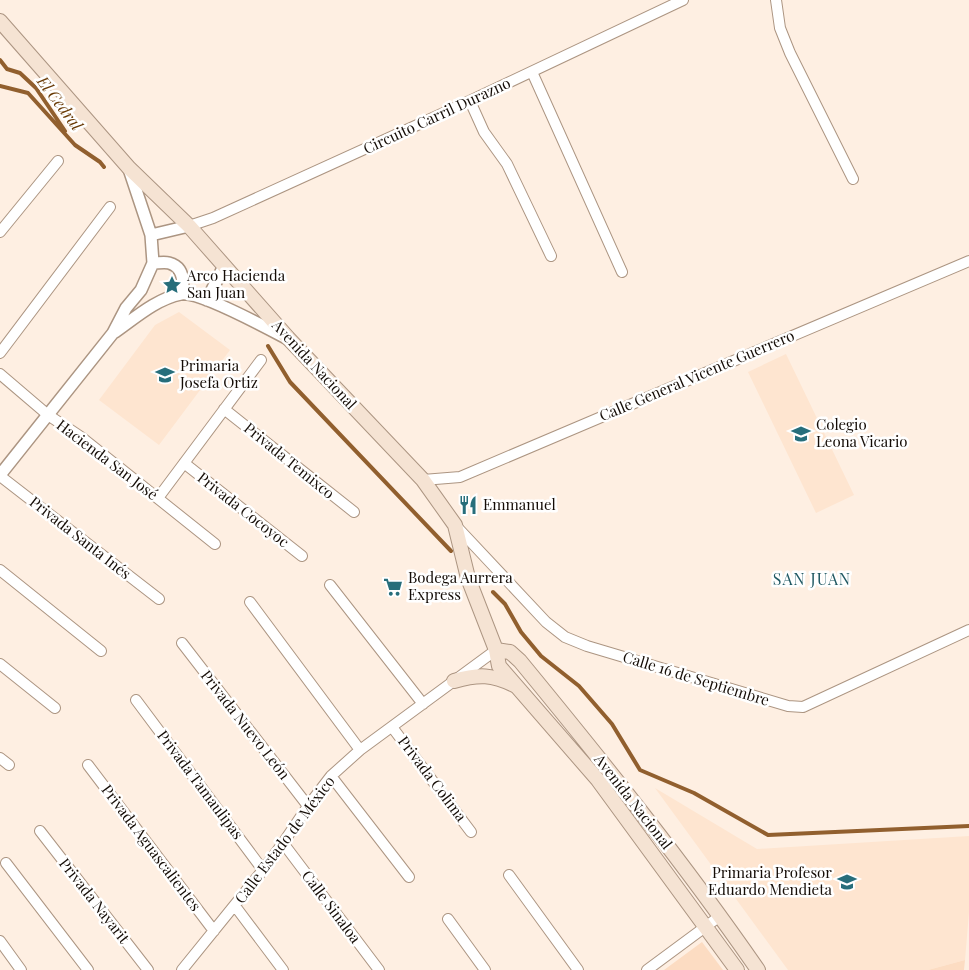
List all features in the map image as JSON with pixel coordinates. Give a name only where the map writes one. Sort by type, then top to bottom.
[{"type":"main road","name":"Avenida Nacional","points":[[0,21],[129,168],[189,226],[288,338],[423,480],[455,525],[468,578],[496,650],[499,666],[598,780],[737,970]]},
{"type":"main road","name":"Avenida Nacional","points":[[496,650],[510,652],[520,661],[614,776],[720,916],[758,970]]},
{"type":"main road","points":[[454,681],[476,675],[502,679],[520,688]]},
{"type":"street","name":"Circuito Carril Durazno","points":[[189,226],[222,214],[470,101],[682,0]]},
{"type":"street","points":[[776,0],[780,28],[790,52],[852,179]]},
{"type":"street","points":[[532,72],[622,272]]},
{"type":"street","points":[[470,101],[484,132],[507,164],[551,256]]},
{"type":"street","points":[[0,232],[58,161]]},
{"type":"street","points":[[0,475],[113,333],[126,308],[141,290],[153,263],[151,235],[129,168]]},
{"type":"street","points":[[0,353],[110,207]]},
{"type":"street","points":[[151,235],[189,226]]},
{"type":"street","name":"Calle General Vicente Guerrero","points":[[423,480],[460,477],[969,261]]},
{"type":"street","points":[[153,263],[170,263],[180,271],[184,280],[182,294]]},
{"type":"street","points":[[208,300],[224,266]]},
{"type":"street","points":[[113,333],[153,305],[182,294],[208,300],[288,338]]},
{"type":"street","points":[[158,498],[261,360]]},
{"type":"street","name":"Hacienda San José","points":[[0,374],[48,415],[81,437],[215,544]]},
{"type":"street","name":"Privada Temixco","points":[[224,409],[354,512]]},
{"type":"street","name":"Privada Cocoyoc","points":[[184,463],[302,556]]},
{"type":"street","name":"Privada Santa Inés","points":[[0,475],[159,600]]},
{"type":"street","name":"Calle 16 de Septiembre","points":[[455,525],[546,622],[565,637],[587,646],[788,706],[803,707],[969,630]]},
{"type":"street","points":[[0,570],[101,651]]},
{"type":"street","points":[[330,585],[423,704]]},
{"type":"street","points":[[250,602],[360,750]]},
{"type":"street","name":"Privada Nuevo León","points":[[182,644],[308,806]]},
{"type":"street","name":"Calle Estado de México","points":[[185,969],[263,870],[331,776],[360,750],[496,650]]},
{"type":"street","points":[[0,664],[55,708]]},
{"type":"street","name":"Privada Tamaulipas","points":[[136,700],[263,870]]},
{"type":"street","name":"Privada Colima","points":[[392,727],[471,832]]},
{"type":"street","points":[[0,758],[9,765]]},
{"type":"street","name":"Privada Aguascalientes","points":[[88,765],[214,931]]},
{"type":"street","points":[[331,776],[409,877]]},
{"type":"street","name":"Privada Nayarit","points":[[40,831],[148,970]]},
{"type":"street","name":"Calle Sinaloa","points":[[283,843],[379,970]]},
{"type":"street","points":[[6,863],[88,970]]},
{"type":"street","points":[[510,875],[578,970]]},
{"type":"street","points":[[235,906],[283,970]]},
{"type":"street","points":[[647,970],[720,916]]},
{"type":"street","points":[[448,919],[485,970]]},
{"type":"street","points":[[0,942],[21,970]]},
{"type":"shaded area","name":"Primaria Josefa Ortiz","points":[[179,312],[230,350],[159,445],[99,400],[155,325]]},
{"type":"shaded area","name":"Colegio Leona Vicario","points":[[786,354],[854,495],[816,513],[748,372]]},
{"type":"shaded area","name":"Primaria Profesor Eduardo Mendieta","points":[[655,788],[757,849],[969,836],[969,912],[965,960],[928,970],[788,970]]},
{"type":"shaded area","points":[[702,942],[723,970],[664,970]]},
{"type":"shaded area","points":[[965,960],[964,970],[928,970]]},
{"type":"waterway","name":"El Cedral","points":[[0,60],[7,69],[20,73],[36,88],[65,131]]},
{"type":"waterway","points":[[0,86],[28,93],[75,145],[100,162],[104,167]]},
{"type":"waterway","points":[[268,346],[290,382],[451,551]]},
{"type":"waterway","points":[[493,592],[505,604],[521,632],[541,656],[579,686],[612,724],[640,770],[694,793],[768,835],[969,826]]},
{"type":"place","name":"Arco Hacienda San Juan","points":[[172,285]]},
{"type":"place","name":"Primaria Josefa Ortiz","points":[[165,375]]},
{"type":"place","name":"Colegio Leona Vicario","points":[[801,434]]},
{"type":"place","name":"Emmanuel","points":[[468,505]]},
{"type":"place","name":"Bodega Aurrera Express","points":[[393,587]]},
{"type":"place","name":"Primaria Profesor Eduardo Mendieta","points":[[847,882]]},
{"type":"district","name":"SAN JUAN","points":[[812,579]]}]
